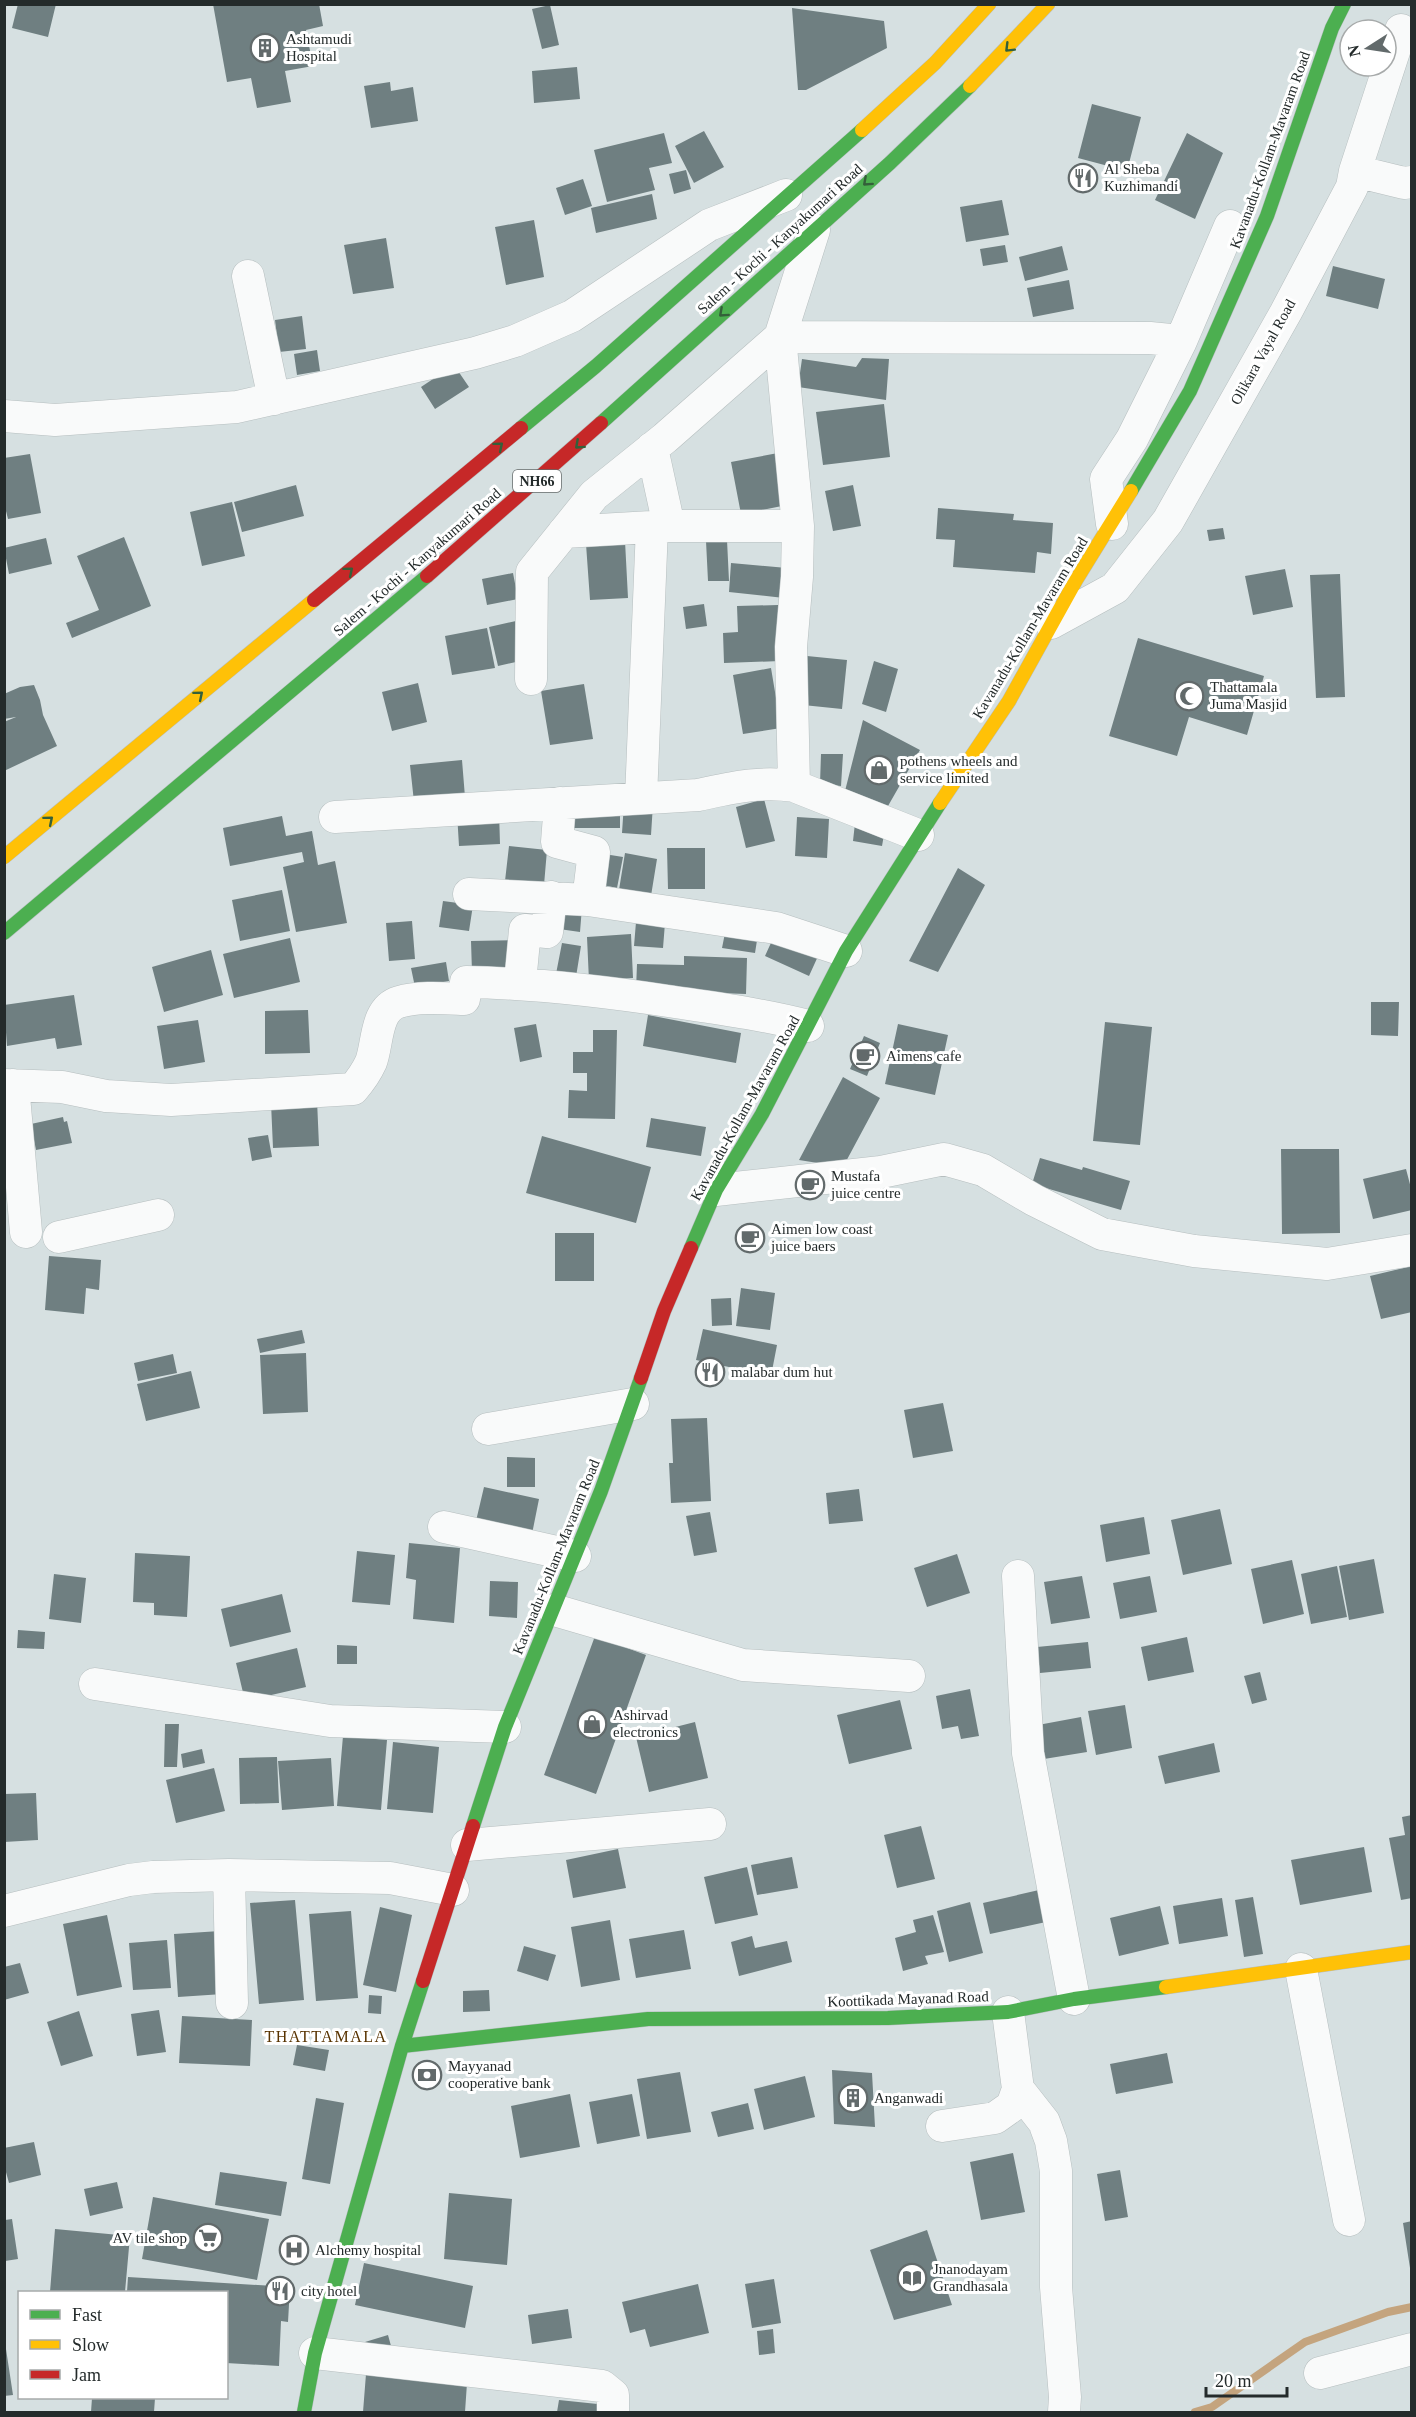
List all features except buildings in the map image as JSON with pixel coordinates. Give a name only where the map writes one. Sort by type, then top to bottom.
[{"type":"main road","name":"Salem - Kochi - Kanyakumari Road","points":[[4,857],[596,366],[935,63],[989,4]]},
{"type":"main road","name":"Salem - Kochi - Kanyakumari Road","points":[[4,933],[567,455],[946,109],[1014,43],[1048,4]]},
{"type":"main road","name":"Kavanadu-Kollam-Mavaram Road","points":[[1331,4],[1332,28]]},
{"type":"main road","name":"Kavanadu-Kollam-Mavaram Road","points":[[304,2412],[315,2353],[402,2046],[505,1727],[575,1556],[633,1404],[664,1311],[716,1190],[762,1114],[846,951],[918,835],[1009,701],[1051,623],[1190,391],[1267,216],[1332,28],[1344,4]]},
{"type":"main road","name":"Koottikada Mayanad Road","points":[[402,2046],[648,2019],[888,2018],[1008,2012],[1074,1999],[1412,1952]]},
{"type":"street","name":"Olikara Vayal Road","points":[[1051,623],[1115,588],[1168,521],[1297,291],[1352,187],[1355,171],[1401,30]]},
{"type":"street","points":[[1355,171],[1404,183],[1412,182]]},
{"type":"street","points":[[4,416],[54,420],[237,407],[515,341],[572,316],[709,225],[790,194]]},
{"type":"street","points":[[1112,524],[1106,479],[1132,439],[1181,341],[1230,226]]},
{"type":"street","points":[[794,786],[791,647],[798,526],[780,337],[814,230]]},
{"type":"street","points":[[248,276],[274,399]]},
{"type":"street","points":[[531,679],[532,572],[594,495],[780,337],[1138,338],[1181,341]]},
{"type":"street","points":[[641,798],[660,526],[652,448]]},
{"type":"street","points":[[564,532],[660,526],[798,526]]},
{"type":"street","points":[[335,817],[698,795],[754,783],[794,786],[918,835]]},
{"type":"street","points":[[560,803],[557,842],[594,852],[588,900]]},
{"type":"street","points":[[469,894],[588,900],[776,928],[846,951]]},
{"type":"street","points":[[520,983],[525,930],[547,932],[551,897]]},
{"type":"street","points":[[26,1232],[9,1085],[62,1087],[106,1096],[171,1100],[353,1089],[363,1078],[372,1060],[383,1016],[396,1002],[420,999],[464,999],[466,982],[520,983],[612,993],[769,1015],[808,1026]]},
{"type":"street","points":[[716,1190],[881,1172],[944,1159],[983,1170],[1102,1234],[1194,1251],[1327,1264],[1412,1250]]},
{"type":"street","points":[[59,1237],[158,1215]]},
{"type":"street","points":[[488,1429],[633,1404]]},
{"type":"street","points":[[444,1527],[575,1556]]},
{"type":"street","points":[[1018,1576],[1028,1753],[1074,1999]]},
{"type":"street","points":[[554,1610],[743,1665],[909,1676]]},
{"type":"street","points":[[95,1684],[330,1721],[505,1727]]},
{"type":"street","points":[[467,1845],[710,1824]]},
{"type":"street","points":[[4,1911],[129,1880],[153,1877],[229,1875],[390,1878],[453,1890]]},
{"type":"street","points":[[229,1875],[232,2003]]},
{"type":"street","points":[[1301,1969],[1349,2220]]},
{"type":"street","points":[[942,2126],[995,2118],[1012,2106],[1018,2089],[1008,2012]]},
{"type":"street","points":[[1018,2089],[1044,2122],[1051,2141],[1056,2171],[1056,2287],[1065,2397],[1064,2412]]},
{"type":"street","points":[[1320,2373],[1412,2349]]},
{"type":"street","points":[[315,2353],[602,2386],[613,2395],[613,2412]]},
{"type":"waterway","points":[[1195,2412],[1212,2407],[1305,2342],[1388,2312],[1412,2307]]},
{"type":"traffic: fast","points":[[1131,491],[1190,391],[1267,216],[1332,28],[1344,4]]},
{"type":"traffic: fast","points":[[601,423],[890,163],[970,86]]},
{"type":"traffic: fast","points":[[521,428],[596,366],[862,130]]},
{"type":"traffic: fast","points":[[4,933],[427,576]]},
{"type":"traffic: fast","points":[[691,1248],[716,1190],[762,1114],[846,951],[940,803]]},
{"type":"traffic: fast","points":[[473,1826],[505,1727],[601,1491],[641,1378]]},
{"type":"traffic: fast","points":[[304,2412],[315,2353],[402,2046],[423,1981]]},
{"type":"traffic: fast","points":[[402,2046],[648,2019],[888,2018],[1008,2012],[1074,1999],[1166,1987]]},
{"type":"traffic: slow","points":[[862,130],[935,63],[989,4]]},
{"type":"traffic: slow","points":[[970,86],[1048,4]]},
{"type":"traffic: slow","points":[[940,803],[1009,701],[1076,580],[1131,491]]},
{"type":"traffic: slow","points":[[4,857],[314,600]]},
{"type":"traffic: slow","points":[[1166,1987],[1412,1952]]},
{"type":"traffic: jam","points":[[427,576],[601,423]]},
{"type":"traffic: jam","points":[[314,600],[521,428]]},
{"type":"traffic: jam","points":[[641,1378],[664,1311],[691,1248]]},
{"type":"traffic: jam","points":[[423,1981],[473,1826]]},
{"type":"place","name":"Ashtamudi Hospital","points":[[265,48]]},
{"type":"place","name":"Al Sheba Kuzhimandi","points":[[1083,178]]},
{"type":"place","name":"Thattamala Juma Masjid","points":[[1189,696]]},
{"type":"place","name":"pothens wheels and service limited","points":[[879,770]]},
{"type":"place","name":"Aimens cafe","points":[[865,1056]]},
{"type":"place","name":"Mustafa juice centre","points":[[810,1185]]},
{"type":"place","name":"Aimen low coast juice baers","points":[[750,1238]]},
{"type":"place","name":"malabar dum hut","points":[[710,1372]]},
{"type":"place","name":"Ashirvad electronics","points":[[592,1724]]},
{"type":"place","name":"Mayyanad cooperative bank","points":[[427,2075]]},
{"type":"place","name":"Anganwadi","points":[[853,2098]]},
{"type":"place","name":"AV tile shop","points":[[208,2238]]},
{"type":"place","name":"Alchemy hospital","points":[[294,2250]]},
{"type":"place","name":"Jnanodayam Grandhasala","points":[[912,2278]]},
{"type":"place","name":"city hotel","points":[[280,2291]]},
{"type":"district","name":"THATTAMALA","points":[[326,2036]]}]
